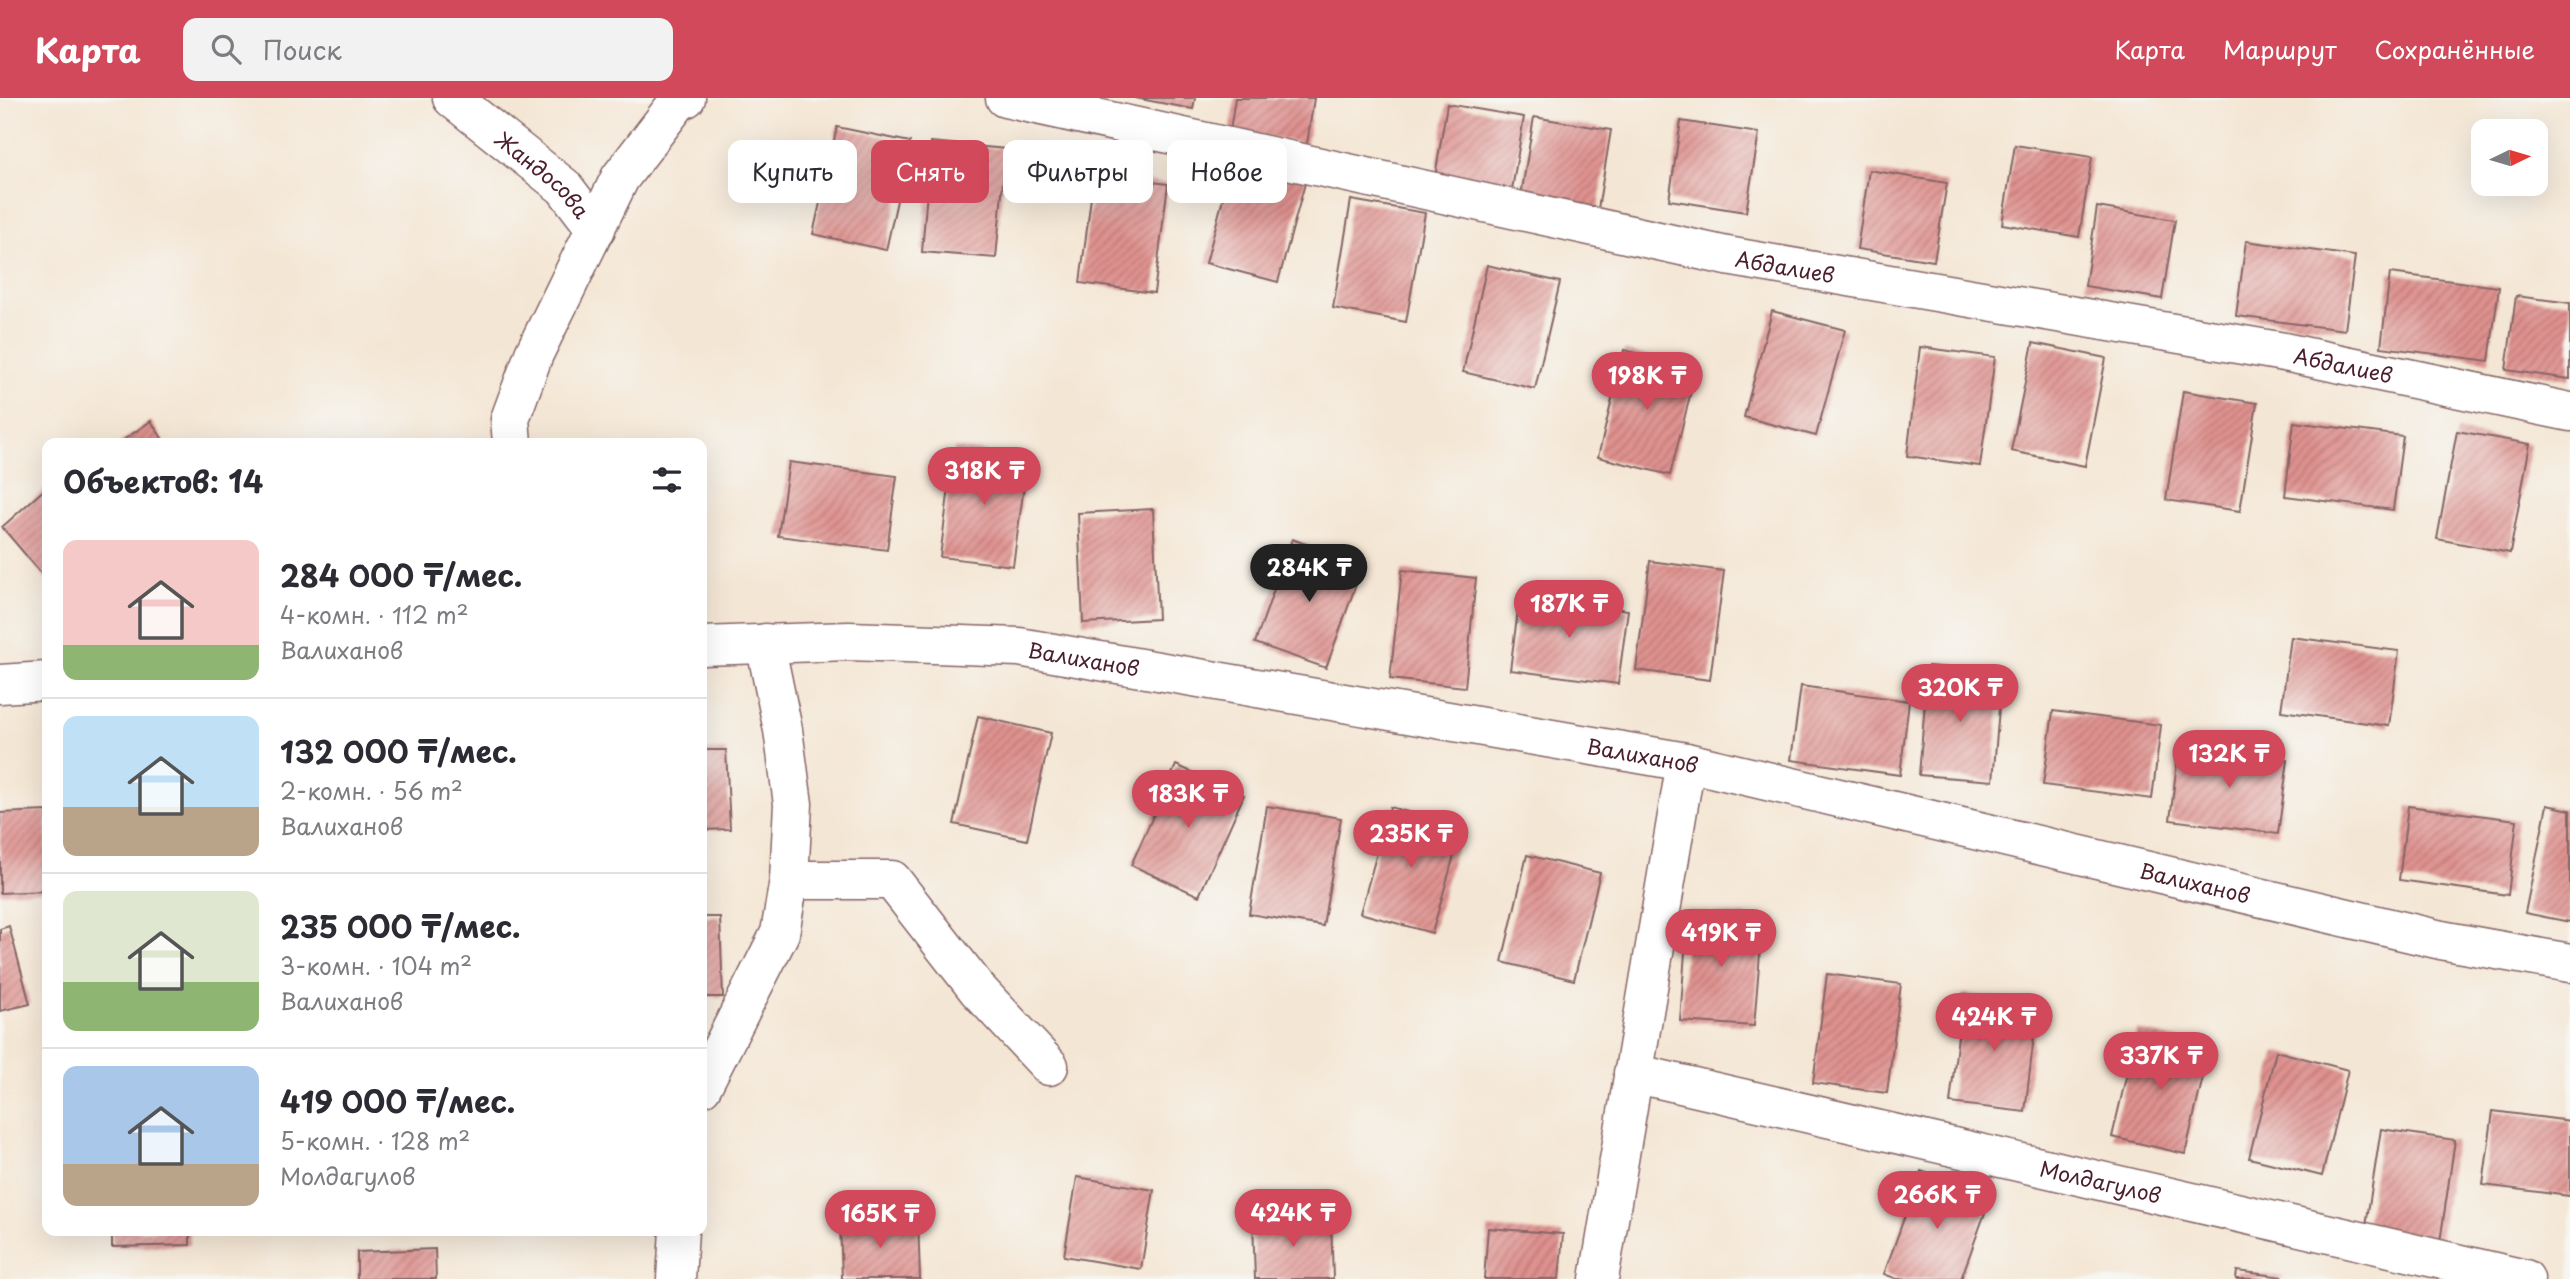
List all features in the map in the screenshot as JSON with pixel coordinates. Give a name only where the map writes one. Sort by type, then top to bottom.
[{"type":"street","name":"Жандосова","points":[[452,98],[564,187],[596,229]]},
{"type":"street","name":"Абдалиев","points":[[1005,98],[1727,256],[2284,352],[2570,412]]},
{"type":"street","points":[[512,438],[510,419],[534,355],[620,178],[679,99]]},
{"type":"street","name":"Валиханов","points":[[708,641],[765,643],[849,640],[1019,647],[1686,762],[2441,940],[2570,963]]},
{"type":"street","points":[[707,1077],[780,933],[789,880],[793,804],[783,730],[765,643]]},
{"type":"street","points":[[0,684],[42,681]]},
{"type":"street","points":[[1599,1279],[1686,762]]},
{"type":"street","points":[[789,880],[892,880],[978,990],[1049,1066]]},
{"type":"street","name":"Молдагулов","points":[[1633,1073],[2525,1279]]},
{"type":"street","points":[[676,1279],[679,1236]]},
{"type":"building","points":[[1135,98],[1195,98],[1193,109]]},
{"type":"building","points":[[1235,98],[1314,98],[1307,144],[1230,131]]},
{"type":"building","points":[[1447,104],[1524,117],[1511,196],[1434,183]]},
{"type":"building","points":[[1534,117],[1611,130],[1598,209],[1521,196]]},
{"type":"building","points":[[1681,121],[1759,133],[1746,212],[1669,200]]},
{"type":"building","points":[[837,127],[900,140],[871,140],[871,203],[896,203],[886,250],[813,234],[820,203],[857,203],[857,140],[834,140]]},
{"type":"building","points":[[2015,145],[2092,157],[2079,237],[2002,224]]},
{"type":"building","points":[[989,147],[1003,149],[1003,182],[996,258],[922,252],[926,203],[989,203]]},
{"type":"building","points":[[1869,170],[1947,183],[1934,261],[1857,249]]},
{"type":"building","points":[[1287,171],[1307,176],[1278,282],[1206,263],[1222,203],[1287,203]]},
{"type":"building","points":[[1153,182],[1167,184],[1154,293],[1080,283],[1090,203],[1153,203]]},
{"type":"building","points":[[1351,200],[1425,213],[1406,322],[1333,308]]},
{"type":"building","points":[[2097,207],[2175,220],[2162,299],[2085,286]]},
{"type":"building","points":[[2246,241],[2355,256],[2345,330],[2236,316]]},
{"type":"building","points":[[1487,265],[1560,282],[1535,389],[1463,372]]},
{"type":"building","points":[[2390,273],[2499,287],[2489,361],[2381,347]]},
{"type":"building","points":[[2516,296],[2570,303],[2570,379],[2506,370]]},
{"type":"building","points":[[1772,311],[1845,330],[1816,436],[1744,417]]},
{"type":"building","points":[[2033,343],[2106,358],[2085,466],[2011,451]]},
{"type":"building","points":[[1920,347],[1995,357],[1980,466],[1907,456]]},
{"type":"building","points":[[1624,350],[1697,368],[1670,475],[1598,457]]},
{"type":"building","points":[[2183,391],[2257,403],[2240,511],[2166,500]]},
{"type":"building","points":[[151,421],[162,438],[126,438]]},
{"type":"building","points":[[2294,422],[2403,436],[2393,510],[2285,496]]},
{"type":"building","points":[[2457,431],[2530,444],[2510,553],[2437,539]]},
{"type":"building","points":[[954,448],[1028,457],[1013,566],[940,557]]},
{"type":"building","points":[[789,462],[897,476],[887,550],[778,536]]},
{"type":"building","points":[[42,491],[42,574],[2,527]]},
{"type":"building","points":[[1153,509],[1158,619],[1083,623],[1078,513]]},
{"type":"building","points":[[1292,539],[1363,565],[1326,668],[1255,643]]},
{"type":"building","points":[[1650,561],[1724,571],[1710,680],[1636,670]]},
{"type":"building","points":[[1402,570],[1476,578],[1465,687],[1390,679]]},
{"type":"building","points":[[1520,595],[1628,610],[1618,684],[1510,670]]},
{"type":"building","points":[[2291,637],[2399,651],[2389,726],[2281,711]]},
{"type":"building","points":[[1928,666],[2002,672],[1993,781],[1919,775]]},
{"type":"building","points":[[1801,686],[1909,701],[1900,775],[1791,760]]},
{"type":"building","points":[[2053,711],[2161,725],[2152,799],[2043,785]]},
{"type":"building","points":[[978,716],[1051,733],[1027,840],[954,824]]},
{"type":"building","points":[[2179,746],[2288,760],[2278,834],[2170,820]]},
{"type":"building","points":[[707,750],[726,750],[730,829],[707,830]]},
{"type":"building","points":[[1176,765],[1244,795],[1199,896],[1131,865]]},
{"type":"building","points":[[2547,805],[2570,810],[2570,922],[2525,913]]},
{"type":"building","points":[[1267,806],[1341,818],[1323,926],[1249,914]]},
{"type":"building","points":[[2408,806],[2517,820],[2508,895],[2399,880]]},
{"type":"building","points":[[1390,807],[1462,827],[1432,933],[1360,913]]},
{"type":"building","points":[[42,811],[42,891],[0,893],[0,813]]},
{"type":"building","points":[[1527,855],[1600,873],[1574,980],[1502,962]]},
{"type":"building","points":[[1688,911],[1763,917],[1754,1026],[1680,1021]]},
{"type":"building","points":[[707,917],[720,917],[723,997],[707,997]]},
{"type":"building","points":[[9,926],[30,1004],[0,1011],[0,929]]},
{"type":"building","points":[[1827,974],[1901,984],[1887,1093],[1813,1083]]},
{"type":"building","points":[[1963,994],[2038,1002],[2025,1112],[1950,1103]]},
{"type":"building","points":[[2137,1030],[2210,1047],[2185,1154],[2112,1137]]},
{"type":"building","points":[[2276,1051],[2348,1070],[2322,1176],[2249,1158]]},
{"type":"building","points":[[2493,1111],[2570,1121],[2570,1196],[2483,1185]]},
{"type":"building","points":[[2381,1129],[2455,1140],[2439,1249],[2364,1238]]},
{"type":"building","points":[[1921,1171],[1991,1196],[1961,1279],[1897,1279],[1884,1274]]},
{"type":"building","points":[[1077,1177],[1154,1190],[1141,1269],[1064,1256]]},
{"type":"building","points":[[1331,1218],[1333,1279],[1255,1279],[1253,1221]]},
{"type":"building","points":[[918,1219],[920,1279],[842,1279],[840,1222]]},
{"type":"building","points":[[1488,1228],[1563,1234],[1559,1279],[1484,1279]]},
{"type":"building","points":[[112,1236],[190,1236],[190,1245],[112,1247]]},
{"type":"building","points":[[435,1249],[436,1279],[357,1279],[357,1252]]},
{"type":"building","points":[[2237,1271],[2283,1277],[2283,1279],[2236,1279]]}]
